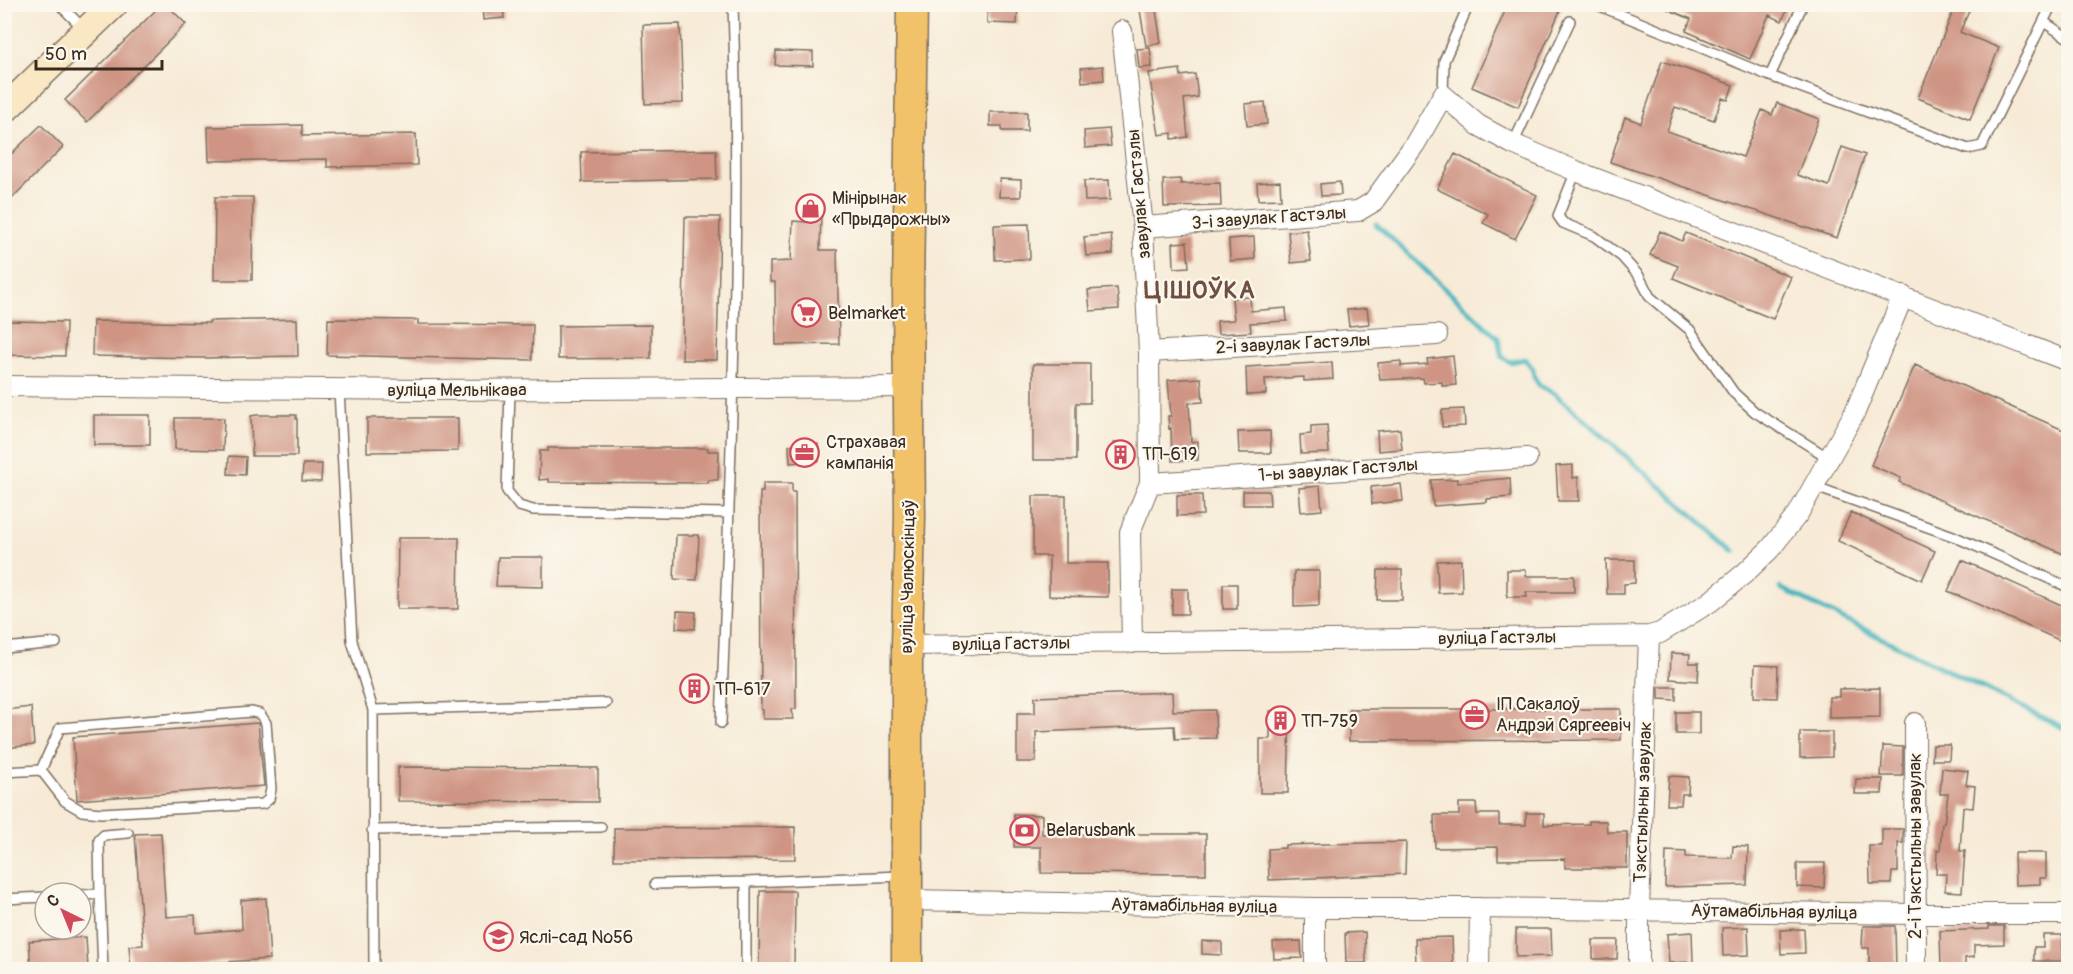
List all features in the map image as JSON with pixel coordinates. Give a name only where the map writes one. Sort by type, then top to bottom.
[{"type":"main road","points":[[4,110],[114,4]]},
{"type":"main road","name":"вуліца Чалюскінцаў","points":[[907,969],[907,645],[910,517],[908,293],[912,4]]},
{"type":"street","name":"завулак Гастэлы","points":[[1122,31],[1143,227],[1149,352],[1150,483],[1130,532],[1132,643]]},
{"type":"street","points":[[1443,95],[1478,125],[1513,144],[1576,171],[2068,361]]},
{"type":"street","name":"3-і завулак Гастэлы","points":[[1143,227],[1358,212],[1372,202],[1415,144],[1443,95]]},
{"type":"street","name":"вуліца Гастэлы","points":[[907,645],[1649,636],[1660,633],[1701,607],[1745,573],[1770,549],[1798,514],[1855,412],[1903,296]]},
{"type":"street","name":"2-і завулак Гастэлы","points":[[1149,352],[1437,335]]},
{"type":"street","name":"вуліца Мельнікава","points":[[4,386],[510,390],[909,387]]},
{"type":"street","name":"1-ы завулак Гастэлы","points":[[1150,483],[1527,458]]},
{"type":"street","name":"Тэкстыльны завулак","points":[[1639,969],[1639,909],[1649,636]]},
{"type":"street","name":"2-і Тэкстыльны завулак","points":[[1915,723],[1916,969]]},
{"type":"street","name":"Аўтамабільная вуліца","points":[[908,888],[1315,909],[1639,909],[2068,914]]},
{"type":"street","points":[[1479,969],[1480,908]]},
{"type":"street","points":[[1315,909],[1315,969]]},
{"type":"lane","points":[[59,4],[87,32]]},
{"type":"lane","points":[[721,723],[734,389],[736,74],[733,4]]},
{"type":"lane","points":[[1443,95],[1444,61],[1469,4]]},
{"type":"lane","points":[[1595,4],[1770,76],[1968,149],[1982,146],[2052,4]]},
{"type":"lane","points":[[1770,76],[1803,4]]},
{"type":"lane","points":[[1513,144],[1570,21]]},
{"type":"lane","points":[[2044,22],[2068,38]]},
{"type":"lane","points":[[1576,171],[1558,216],[1563,223],[1594,236],[1622,257],[1639,276],[1650,297],[1690,330],[1734,393],[1755,412],[1829,458]]},
{"type":"lane","points":[[339,389],[352,641],[373,710],[374,969]]},
{"type":"lane","points":[[510,390],[507,491],[519,506],[533,510],[729,513]]},
{"type":"lane","points":[[1813,486],[1953,536],[2068,587]]},
{"type":"lane","points":[[4,648],[56,643]]},
{"type":"lane","points":[[373,710],[606,703]]},
{"type":"lane","points":[[252,712],[260,714],[266,723],[271,789],[269,799],[262,804],[101,813],[82,811],[65,801],[41,770],[60,728],[252,712]]},
{"type":"lane","points":[[4,772],[41,770]]},
{"type":"lane","points":[[372,830],[601,827]]},
{"type":"lane","points":[[103,969],[99,840],[104,835],[128,833]]},
{"type":"lane","points":[[746,882],[746,969]]},
{"type":"lane","points":[[655,884],[746,882],[908,888]]},
{"type":"lane","points":[[93,894],[99,894]]},
{"type":"lane","points":[[4,899],[33,898]]},
{"type":"building","points":[[162,4],[166,4],[186,24],[87,122],[65,100]]},
{"type":"building","points":[[482,4],[503,4],[504,18],[483,20]]},
{"type":"building","points":[[988,4],[1018,4],[1017,24],[987,23]]},
{"type":"building","points":[[1139,4],[1155,4],[1161,43],[1146,46]]},
{"type":"building","points":[[1508,4],[1563,4],[1518,107],[1472,87]]},
{"type":"building","points":[[1655,4],[1789,4],[1782,21],[1769,15],[1750,59],[1686,31],[1691,19]]},
{"type":"building","points":[[1956,4],[1972,4],[1960,32],[1999,48],[1970,119],[1918,98]]},
{"type":"building","points":[[680,24],[683,103],[645,104],[643,25]]},
{"type":"building","points":[[1150,48],[1152,67],[1139,68],[1137,49]]},
{"type":"building","points":[[776,51],[813,52],[813,66],[775,65]]},
{"type":"building","points":[[1662,61],[1733,85],[1728,100],[1722,98],[1714,120],[1675,107],[1667,131],[1743,157],[1762,110],[1772,115],[1777,103],[1819,119],[1797,175],[1829,186],[1842,147],[1865,155],[1837,238],[1610,162],[1625,117],[1641,123]]},
{"type":"building","points":[[1103,66],[1104,80],[1082,82],[1081,68]]},
{"type":"building","points":[[1180,69],[1181,76],[1195,74],[1198,97],[1184,99],[1188,137],[1172,139],[1172,133],[1159,135],[1149,73]]},
{"type":"building","points":[[1265,102],[1267,124],[1247,126],[1245,104]]},
{"type":"building","points":[[990,112],[1027,112],[1027,131],[1002,131],[1002,126],[990,126]]},
{"type":"building","points":[[41,125],[63,147],[4,206],[4,161]]},
{"type":"building","points":[[302,125],[302,136],[416,134],[417,165],[327,167],[327,159],[209,161],[208,127]]},
{"type":"building","points":[[1109,129],[1111,146],[1085,148],[1084,131]]},
{"type":"building","points":[[716,150],[717,179],[582,182],[581,152]]},
{"type":"building","points":[[1455,154],[1537,195],[1515,239],[1483,223],[1488,214],[1437,189]]},
{"type":"building","points":[[1000,179],[1021,180],[1021,197],[999,197]]},
{"type":"building","points":[[1180,179],[1181,184],[1220,183],[1221,206],[1164,207],[1163,180]]},
{"type":"building","points":[[1109,180],[1110,200],[1085,201],[1084,181]]},
{"type":"building","points":[[1280,181],[1281,199],[1258,200],[1257,183]]},
{"type":"building","points":[[1340,182],[1341,195],[1321,196],[1320,184]]},
{"type":"building","points":[[215,197],[253,197],[252,280],[214,280]]},
{"type":"building","name":"Belmarket","points":[[807,213],[821,214],[820,250],[837,250],[839,344],[776,345],[775,282],[770,282],[770,262],[791,261],[793,221],[807,222]]},
{"type":"building","points":[[685,217],[720,217],[717,360],[682,360]]},
{"type":"building","points":[[1029,224],[1030,259],[995,260],[994,225]]},
{"type":"building","points":[[1307,230],[1311,261],[1291,263],[1288,232]]},
{"type":"building","points":[[1660,231],[1682,241],[1686,233],[1791,277],[1773,319],[1673,278],[1678,266],[1650,255]]},
{"type":"building","points":[[1111,234],[1113,254],[1086,256],[1084,237]]},
{"type":"building","points":[[1254,237],[1255,259],[1230,261],[1229,239]]},
{"type":"building","points":[[1187,242],[1189,267],[1174,268],[1173,243]]},
{"type":"building","points":[[1117,288],[1119,309],[1090,311],[1088,290]]},
{"type":"building","points":[[1250,297],[1251,311],[1286,308],[1287,321],[1250,323],[1251,332],[1218,334],[1217,321],[1234,320],[1232,298]]},
{"type":"building","points":[[1367,308],[1369,324],[1349,326],[1347,310]]},
{"type":"building","points":[[297,319],[298,356],[204,358],[92,356],[93,321],[209,323],[209,321]]},
{"type":"building","points":[[328,319],[418,320],[418,324],[533,325],[532,360],[327,355]]},
{"type":"building","points":[[4,321],[66,322],[65,356],[4,355]]},
{"type":"building","points":[[651,325],[651,358],[558,359],[558,326]]},
{"type":"building","points":[[1453,356],[1456,385],[1442,386],[1442,382],[1424,383],[1423,378],[1380,380],[1378,363],[1401,361],[1401,366],[1428,364],[1427,359]]},
{"type":"building","points":[[1332,362],[1333,379],[1304,381],[1304,377],[1265,379],[1266,394],[1247,395],[1246,367]]},
{"type":"building","points":[[1033,364],[1090,364],[1090,403],[1076,403],[1076,460],[1033,460]]},
{"type":"building","points":[[1915,365],[2068,432],[2068,556],[1899,482],[1901,478],[1871,465]]},
{"type":"building","points":[[1201,378],[1203,402],[1189,403],[1191,442],[1198,441],[1198,460],[1172,461],[1168,380]]},
{"type":"building","points":[[1464,409],[1465,426],[1442,427],[1442,410]]},
{"type":"building","points":[[94,415],[150,415],[150,445],[94,445]]},
{"type":"building","points":[[296,415],[297,456],[252,456],[251,416]]},
{"type":"building","points":[[175,418],[224,418],[223,450],[175,449]]},
{"type":"building","points":[[367,418],[458,418],[458,451],[367,452]]},
{"type":"building","points":[[1327,425],[1329,453],[1301,454],[1300,435],[1311,434],[1311,426]]},
{"type":"building","points":[[1400,429],[1402,449],[1378,451],[1377,431]]},
{"type":"building","points":[[1270,431],[1271,453],[1239,453],[1238,432]]},
{"type":"building","name":"ТП-619","points":[[1129,442],[1129,466],[1114,466],[1113,443]]},
{"type":"building","points":[[818,444],[819,461],[790,463],[789,445]]},
{"type":"building","points":[[548,448],[708,448],[708,451],[719,451],[718,480],[709,480],[708,483],[549,482],[549,479],[539,480],[540,451],[548,451]]},
{"type":"building","points":[[229,456],[246,457],[245,475],[228,474]]},
{"type":"building","points":[[303,464],[322,464],[321,482],[302,481]]},
{"type":"building","points":[[1573,465],[1573,478],[1578,477],[1579,501],[1558,501],[1556,466]]},
{"type":"building","points":[[1510,478],[1511,497],[1487,499],[1487,502],[1433,506],[1431,480],[1457,479],[1457,483]]},
{"type":"building","points":[[763,483],[792,483],[792,492],[795,492],[796,709],[792,709],[793,719],[763,719],[763,710],[761,710],[760,492],[763,492]]},
{"type":"building","points":[[1401,484],[1403,501],[1372,504],[1371,487]]},
{"type":"building","points":[[1320,486],[1322,510],[1301,512],[1299,488]]},
{"type":"building","points":[[1243,491],[1269,491],[1270,505],[1243,505]]},
{"type":"building","points":[[1177,495],[1202,495],[1203,515],[1177,516]]},
{"type":"building","points":[[1033,496],[1066,496],[1066,563],[1108,563],[1108,597],[1049,596],[1049,556],[1033,556]]},
{"type":"building","points":[[1851,512],[1935,551],[1922,580],[1838,541]]},
{"type":"building","points":[[676,535],[699,535],[697,580],[674,579]]},
{"type":"building","points":[[398,538],[459,538],[458,609],[397,609]]},
{"type":"building","points":[[498,557],[543,557],[543,587],[496,586]]},
{"type":"building","points":[[1461,560],[1462,592],[1438,593],[1437,561]]},
{"type":"building","points":[[1606,560],[1635,560],[1635,583],[1624,584],[1624,594],[1607,594]]},
{"type":"building","points":[[1962,560],[2068,608],[2068,644],[1948,591]]},
{"type":"building","points":[[1378,570],[1402,570],[1402,600],[1377,600]]},
{"type":"building","points":[[1507,570],[1526,570],[1526,576],[1574,576],[1574,592],[1526,592],[1527,597],[1507,597]]},
{"type":"building","points":[[1294,571],[1319,571],[1319,606],[1294,607]]},
{"type":"building","points":[[1223,584],[1237,584],[1237,609],[1223,609]]},
{"type":"building","points":[[1172,589],[1188,589],[1188,614],[1172,614]]},
{"type":"building","points":[[677,611],[696,612],[695,629],[676,628]]},
{"type":"building","points":[[1671,653],[1690,654],[1689,663],[1699,663],[1698,681],[1670,679]]},
{"type":"building","points":[[1755,665],[1778,666],[1777,698],[1754,697]]},
{"type":"building","points":[[1659,687],[1676,687],[1676,700],[1659,699]]},
{"type":"building","points":[[1880,688],[1880,717],[1829,718],[1829,697],[1839,697],[1839,689]]},
{"type":"building","points":[[1172,692],[1173,711],[1215,710],[1216,738],[1175,739],[1174,726],[1036,732],[1036,762],[1017,762],[1017,713],[1035,713],[1035,697]]},
{"type":"building","points":[[31,707],[34,745],[4,748],[4,710]]},
{"type":"building","points":[[1349,709],[1621,709],[1621,740],[1349,741]]},
{"type":"building","points":[[1270,711],[1290,711],[1288,793],[1260,793],[1260,739],[1270,739]]},
{"type":"building","points":[[1676,712],[1699,712],[1699,734],[1676,734]]},
{"type":"building","points":[[258,723],[264,786],[77,800],[73,737]]},
{"type":"building","points":[[1800,732],[1832,732],[1832,757],[1800,758]]},
{"type":"building","points":[[1933,745],[1950,745],[1949,760],[1932,760]]},
{"type":"building","points":[[1883,746],[1903,747],[1903,776],[1881,776]]},
{"type":"building","points":[[398,767],[598,768],[598,802],[398,801]]},
{"type":"building","points":[[1942,768],[1968,771],[1966,785],[1975,786],[1973,808],[1963,807],[1960,851],[1965,851],[1962,892],[1945,891],[1946,874],[1936,874],[1937,850],[1940,850],[1942,823],[1944,823],[1948,794],[1940,794]]},
{"type":"building","points":[[1669,776],[1689,777],[1688,794],[1682,794],[1681,805],[1667,805]]},
{"type":"building","points":[[1856,779],[1883,779],[1882,794],[1855,794]]},
{"type":"building","points":[[1459,803],[1476,803],[1477,814],[1499,814],[1499,825],[1526,825],[1526,813],[1544,813],[1544,825],[1589,824],[1589,821],[1606,821],[1607,832],[1627,832],[1627,868],[1565,868],[1565,859],[1498,860],[1498,847],[1435,848],[1434,815],[1459,815]]},
{"type":"building","points":[[1014,814],[1042,815],[1042,834],[1206,834],[1206,874],[1041,873],[1041,847],[1014,847]]},
{"type":"building","points":[[795,827],[795,859],[614,860],[614,828]]},
{"type":"building","points":[[1882,829],[1903,829],[1903,843],[1898,843],[1898,872],[1892,872],[1891,884],[1870,884],[1869,846],[1882,846]]},
{"type":"building","points":[[161,833],[166,917],[195,915],[196,933],[242,929],[241,900],[266,898],[270,959],[131,968],[129,946],[143,945],[135,834]]},
{"type":"building","points":[[1406,842],[1405,874],[1269,880],[1268,849],[1285,848],[1285,845]]},
{"type":"building","points":[[1733,846],[1748,847],[1747,885],[1665,887],[1666,851],[1686,852],[1686,857],[1732,858]]},
{"type":"building","points":[[2014,853],[2046,853],[2046,878],[2040,878],[2040,884],[2015,885]]},
{"type":"building","points":[[1797,863],[1825,863],[1824,888],[1797,887]]},
{"type":"building","points":[[760,891],[795,891],[794,969],[759,969]]},
{"type":"building","points":[[1863,926],[1895,926],[1896,969],[1869,969],[1869,948],[1862,948]]},
{"type":"building","points":[[1989,926],[2004,926],[2004,944],[1974,945],[1974,957],[1965,958],[1965,969],[1941,969],[1940,931],[1989,929]]},
{"type":"building","points":[[1748,927],[1749,955],[1723,956],[1722,928]]},
{"type":"building","points":[[1516,929],[1551,929],[1552,956],[1516,957]]},
{"type":"building","points":[[1804,929],[1805,953],[1781,954],[1780,930]]},
{"type":"building","points":[[1365,932],[1366,963],[1346,963],[1345,933]]},
{"type":"building","points":[[1692,932],[1693,962],[1669,963],[1667,934]]},
{"type":"building","points":[[2043,935],[2063,935],[2062,961],[2034,961],[2034,947],[2043,947]]},
{"type":"building","points":[[1452,937],[1453,964],[1416,965],[1415,938]]},
{"type":"building","points":[[1593,940],[1618,940],[1617,959],[1593,959]]},
{"type":"building","points":[[29,941],[86,941],[88,969],[31,969]]},
{"type":"building","points":[[1202,941],[1222,942],[1222,955],[1202,954]]},
{"type":"building","points":[[1301,941],[1302,958],[1274,959],[1273,942]]},
{"type":"waterway","points":[[1376,224],[1498,338],[1502,357],[1510,362],[1525,359],[1533,369],[1534,377],[1540,386],[1555,394],[1734,551]]},
{"type":"waterway","points":[[1780,588],[2068,730]]},
{"type":"place","name":"Мінірынак «Прыдарожны»","points":[[811,208]]},
{"type":"place","name":"Belmarket","points":[[807,313]]},
{"type":"place","name":"Страхавая кампанія","points":[[805,452]]},
{"type":"place","name":"ТП-619","points":[[1121,454]]},
{"type":"place","name":"ТП-617","points":[[694,689]]},
{"type":"place","name":"ІП Сакалоў Андрэй Сяргеевіч","points":[[1475,714]]},
{"type":"place","name":"ТП-759","points":[[1280,721]]},
{"type":"place","name":"Belarusbank","points":[[1025,830]]},
{"type":"place","name":"Яслі-сад №56","points":[[498,937]]},
{"type":"district","name":"ЦІШОЎКА","points":[[1200,290]]}]
